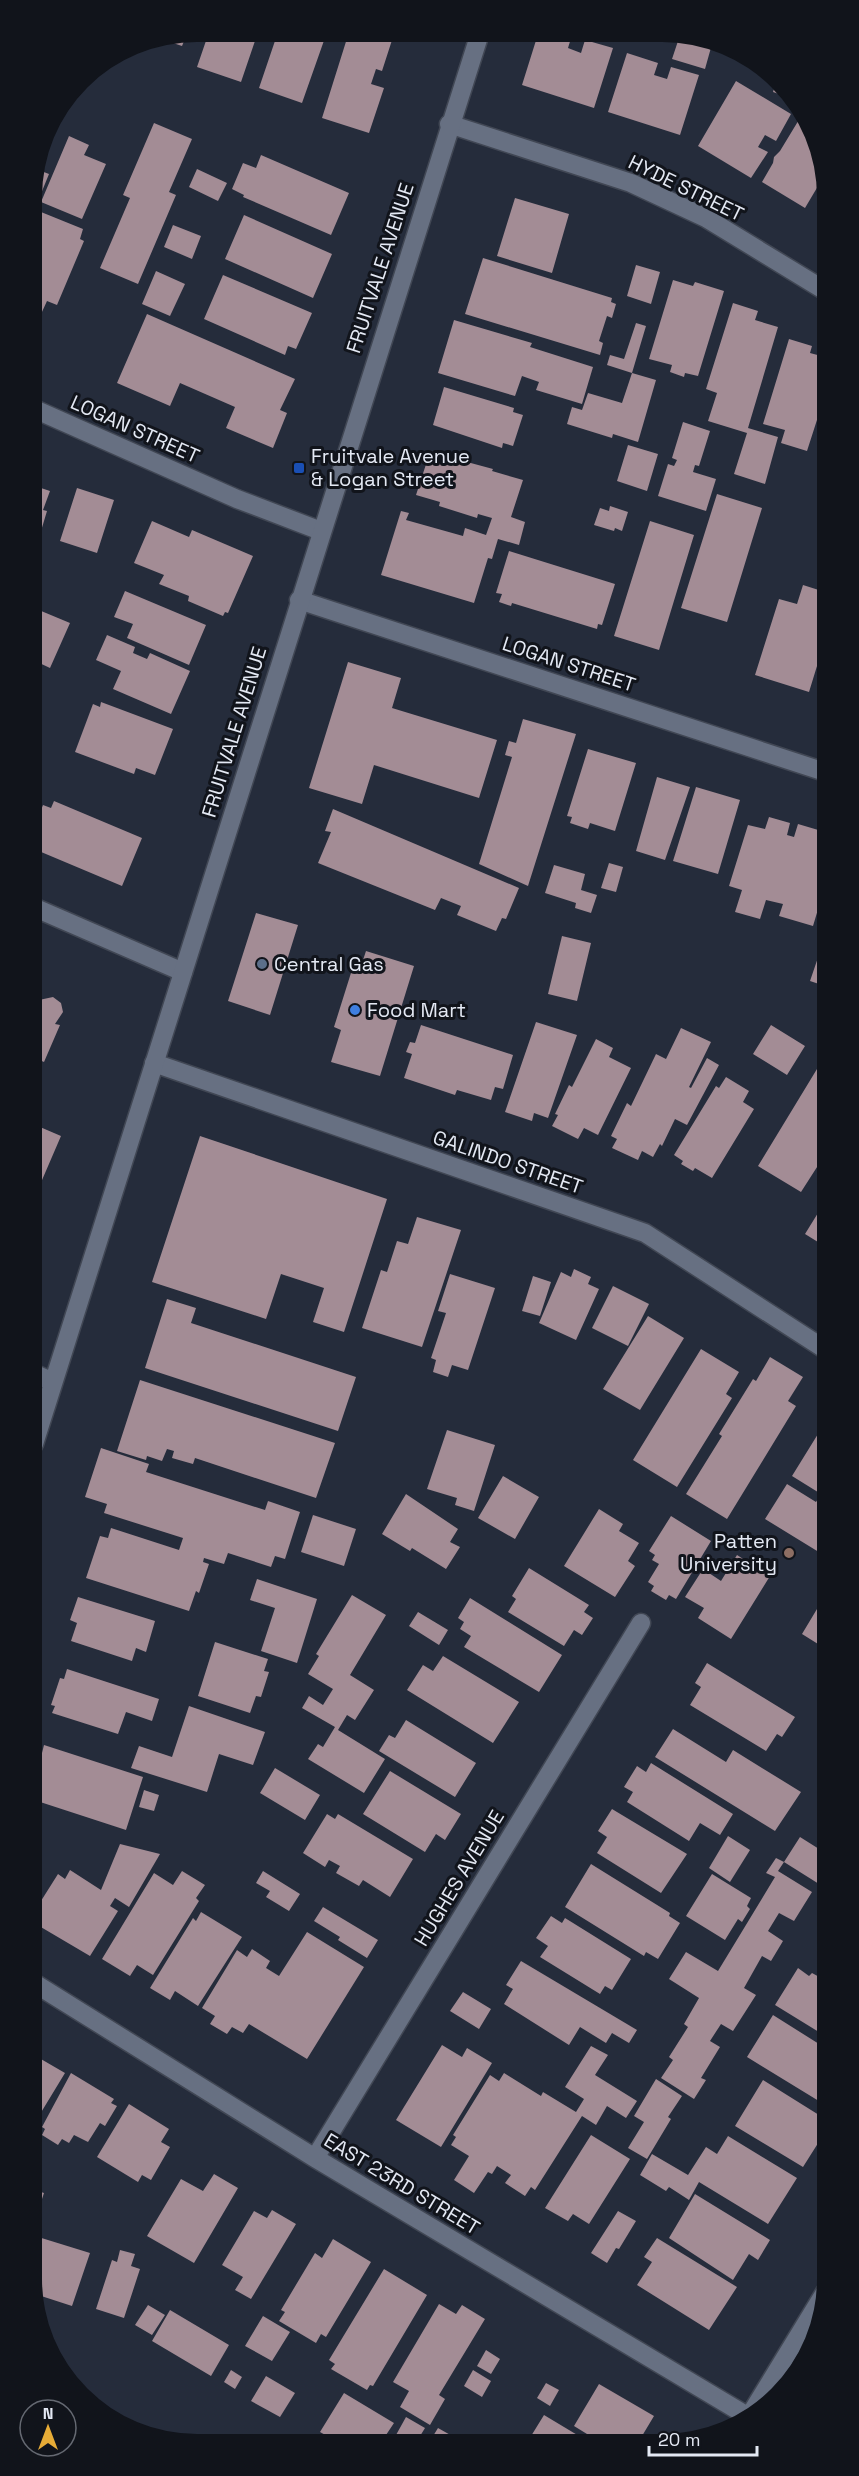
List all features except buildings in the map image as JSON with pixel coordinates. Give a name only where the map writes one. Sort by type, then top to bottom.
[{"type":"street","name":"FRUITVALE AVENUE","points":[[42,1418],[449,124],[477,42]]},
{"type":"street","name":"HYDE STREET","points":[[449,124],[630,183],[706,218],[817,286]]},
{"type":"street","name":"LOGAN STREET","points":[[42,412],[237,498],[321,531]]},
{"type":"street","name":"LOGAN STREET","points":[[299,600],[817,769]]},
{"type":"street","points":[[42,911],[183,972]]},
{"type":"street","name":"GALINDO STREET","points":[[154,1063],[645,1233],[817,1344]]},
{"type":"street","points":[[42,1377],[53,1382]]},
{"type":"street","name":"HUGHES AVENUE","points":[[315,2158],[641,1623]]},
{"type":"street","name":"EAST 23RD STREET","points":[[42,1988],[315,2158],[738,2413]]},
{"type":"street","points":[[761,2398],[813,2311]]},
{"type":"place","name":"Fruitvale Avenue & Logan Street","points":[[299,468]]},
{"type":"place","name":"Central Gas","points":[[262,964]]},
{"type":"place","name":"Food Mart","points":[[355,1010]]},
{"type":"place","name":"Patten University","points":[[789,1553]]}]
